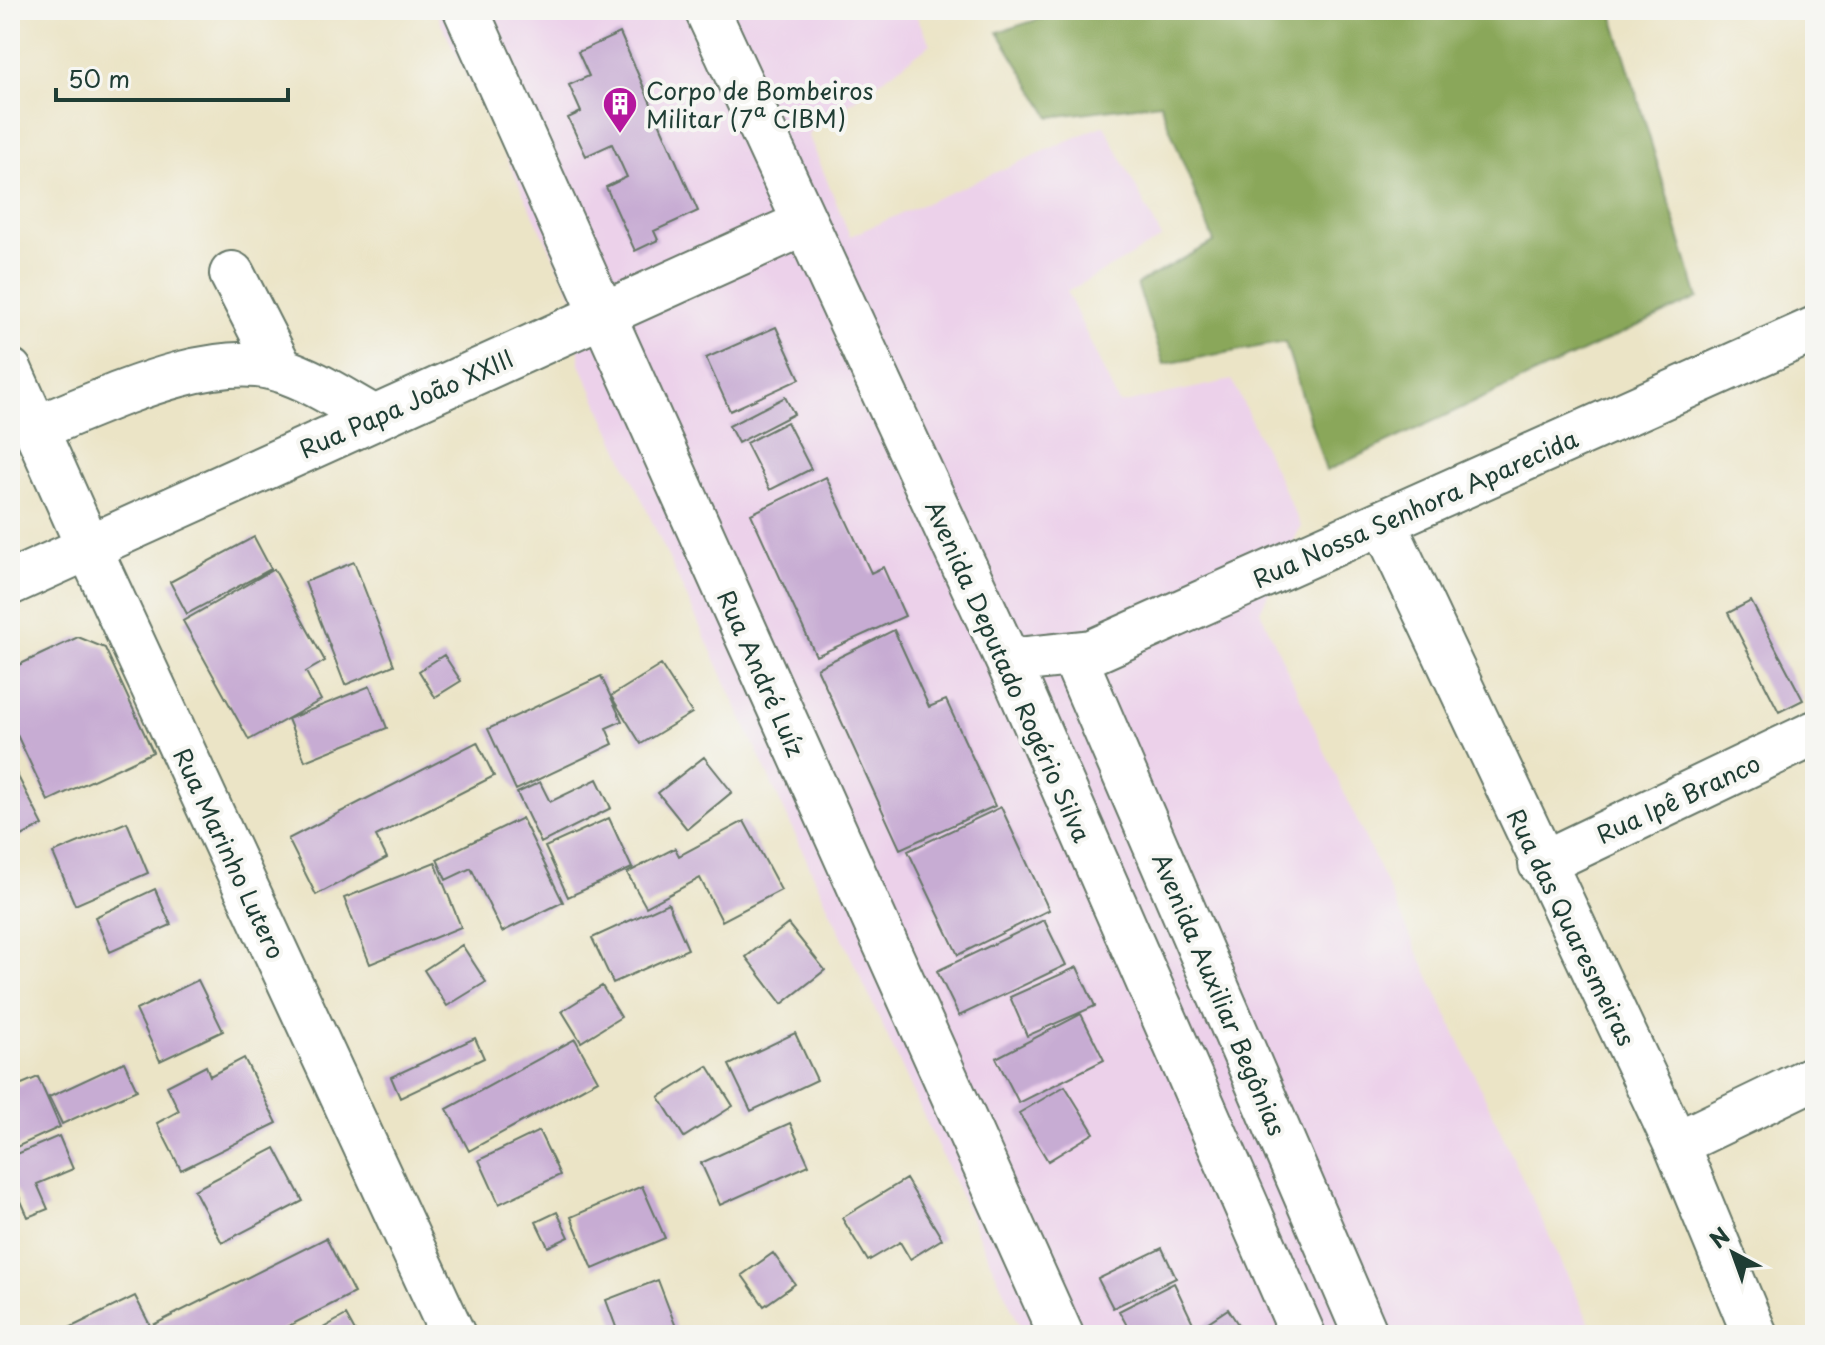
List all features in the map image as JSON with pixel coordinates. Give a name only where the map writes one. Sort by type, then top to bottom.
[{"type":"street","name":"Rua André Luíz","points":[[466,10],[600,315],[1061,1335]]},
{"type":"street","name":"Avenida Deputado Rogério Silva","points":[[707,10],[803,224],[1008,661],[1303,1335]]},
{"type":"street","name":"Rua Papa João XXIII","points":[[10,583],[803,224]]},
{"type":"street","points":[[232,274],[281,370]]},
{"type":"street","name":"Rua Nossa Senhora Aparecida","points":[[1008,661],[1092,652],[1815,329]]},
{"type":"street","points":[[36,428],[164,378],[242,363],[281,370],[373,417]]},
{"type":"street","name":"Rua Marinho Lutero","points":[[10,371],[453,1335]]},
{"type":"street","name":"Rua das Quaresmeiras","points":[[1383,522],[1541,864],[1676,1144],[1755,1335]]},
{"type":"street","name":"Avenida Auxiliar Begônias","points":[[1073,654],[1366,1335]]},
{"type":"street","name":"Rua Ipê Branco","points":[[1541,864],[1815,733]]},
{"type":"street","points":[[1676,1144],[1815,1077]]},
{"type":"street","points":[[1263,1243],[1315,1216]]},
{"type":"shaded area","points":[[435,10],[913,10],[931,44],[808,134],[850,236],[1104,125],[1162,238],[1067,292],[1119,404],[1232,380],[1301,526],[1260,611],[1595,1335],[1024,1335],[579,362],[579,309]]},
{"type":"green space","points":[[1068,10],[1611,10],[1698,298],[1326,471],[1285,342],[1164,364],[1137,284],[1214,242],[1160,103],[1050,117],[998,32]]},
{"type":"building","name":"Corpo de Bombeiros Militar (7ª CIBM)","points":[[620,33],[698,211],[654,231],[658,240],[635,251],[606,187],[627,177],[612,144],[586,156],[568,118],[581,112],[569,85],[589,76],[578,52]]},
{"type":"building","points":[[776,327],[800,379],[730,411],[706,358]]},
{"type":"building","points":[[785,397],[794,414],[738,443],[729,426]]},
{"type":"building","points":[[787,422],[811,469],[770,490],[746,443]]},
{"type":"building","points":[[826,477],[871,573],[883,567],[905,616],[816,656],[751,514]]},
{"type":"building","points":[[254,537],[271,569],[187,614],[170,582]]},
{"type":"building","points":[[354,562],[394,665],[345,685],[305,582]]},
{"type":"building","points":[[274,569],[325,661],[306,672],[321,700],[249,740],[183,621]]},
{"type":"building","points":[[1751,601],[1803,700],[1779,712],[1728,613]]},
{"type":"building","points":[[894,630],[929,707],[946,700],[995,806],[900,849],[817,668]]},
{"type":"building","points":[[78,637],[105,648],[153,752],[48,801],[10,720],[10,669]]},
{"type":"building","points":[[444,655],[461,681],[435,697],[419,671]]},
{"type":"building","points":[[661,665],[692,713],[641,744],[611,696]]},
{"type":"building","points":[[601,676],[622,721],[606,728],[613,744],[516,790],[488,729]]},
{"type":"building","points":[[370,686],[387,728],[305,761],[288,719]]},
{"type":"building","points":[[477,742],[494,776],[376,836],[387,858],[316,895],[288,839]]},
{"type":"building","points":[[704,757],[732,792],[687,829],[658,793]]},
{"type":"building","points":[[10,761],[43,825],[10,842]]},
{"type":"building","points":[[597,779],[611,808],[541,843],[517,793],[540,782],[550,802]]},
{"type":"building","points":[[1001,807],[1049,910],[958,955],[908,851]]},
{"type":"building","points":[[522,818],[563,902],[502,932],[471,868],[446,880],[437,859]]},
{"type":"building","points":[[609,818],[632,868],[568,897],[545,847]]},
{"type":"building","points":[[744,821],[781,890],[722,921],[700,878],[646,907],[627,873],[675,848],[679,856]]},
{"type":"building","points":[[127,822],[148,873],[75,905],[53,853]]},
{"type":"building","points":[[435,862],[461,927],[370,964],[344,898]]},
{"type":"building","points":[[155,889],[171,925],[110,952],[95,917]]},
{"type":"building","points":[[668,903],[688,949],[613,983],[592,938]]},
{"type":"building","points":[[1044,920],[1066,965],[959,1016],[937,971]]},
{"type":"building","points":[[788,924],[825,970],[782,1004],[746,957]]},
{"type":"building","points":[[462,945],[486,982],[447,1006],[424,970]]},
{"type":"building","points":[[1077,967],[1095,1006],[1027,1036],[1010,997]]},
{"type":"building","points":[[198,980],[223,1031],[160,1061],[136,1010]]},
{"type":"building","points":[[602,986],[621,1017],[581,1042],[562,1011]]},
{"type":"building","points":[[1081,1014],[1104,1060],[1019,1103],[996,1058]]},
{"type":"building","points":[[795,1033],[817,1080],[751,1111],[729,1065]]},
{"type":"building","points":[[475,1038],[484,1058],[400,1098],[391,1077]]},
{"type":"building","points":[[575,1039],[598,1080],[469,1151],[447,1109]]},
{"type":"building","points":[[244,1058],[277,1123],[181,1170],[157,1123],[179,1111],[167,1086],[206,1066],[210,1076]]},
{"type":"building","points":[[124,1062],[137,1090],[62,1124],[49,1097]]},
{"type":"building","points":[[708,1066],[733,1106],[684,1137],[659,1097]]},
{"type":"building","points":[[38,1077],[60,1127],[10,1150],[10,1089]]},
{"type":"building","points":[[1065,1086],[1094,1133],[1048,1161],[1019,1113]]},
{"type":"building","points":[[790,1123],[809,1165],[720,1205],[701,1163]]},
{"type":"building","points":[[539,1131],[560,1175],[499,1204],[479,1160]]},
{"type":"building","points":[[59,1136],[73,1169],[37,1184],[48,1209],[28,1217],[10,1176],[10,1157]]},
{"type":"building","points":[[275,1148],[303,1201],[222,1243],[194,1190]]},
{"type":"building","points":[[906,1179],[942,1239],[910,1259],[900,1242],[868,1261],[842,1218]]},
{"type":"building","points":[[642,1186],[665,1238],[593,1269],[571,1217]]},
{"type":"building","points":[[557,1212],[569,1237],[548,1247],[536,1222]]},
{"type":"building","points":[[326,1238],[354,1293],[271,1335],[158,1335],[153,1325]]},
{"type":"building","points":[[1162,1248],[1176,1278],[1113,1308],[1098,1279]]},
{"type":"building","points":[[773,1253],[795,1284],[764,1306],[742,1275]]},
{"type":"building","points":[[658,1280],[679,1335],[619,1335],[606,1300]]},
{"type":"building","points":[[1174,1283],[1194,1325],[1173,1335],[1132,1335],[1119,1311]]},
{"type":"building","points":[[135,1296],[155,1335],[55,1335]]},
{"type":"building","points":[[1228,1309],[1245,1335],[1189,1335]]},
{"type":"building","points":[[346,1315],[357,1335],[311,1335]]},
{"type":"place","name":"Corpo de Bombeiros Militar (7ª CIBM)","points":[[620,135]]}]
